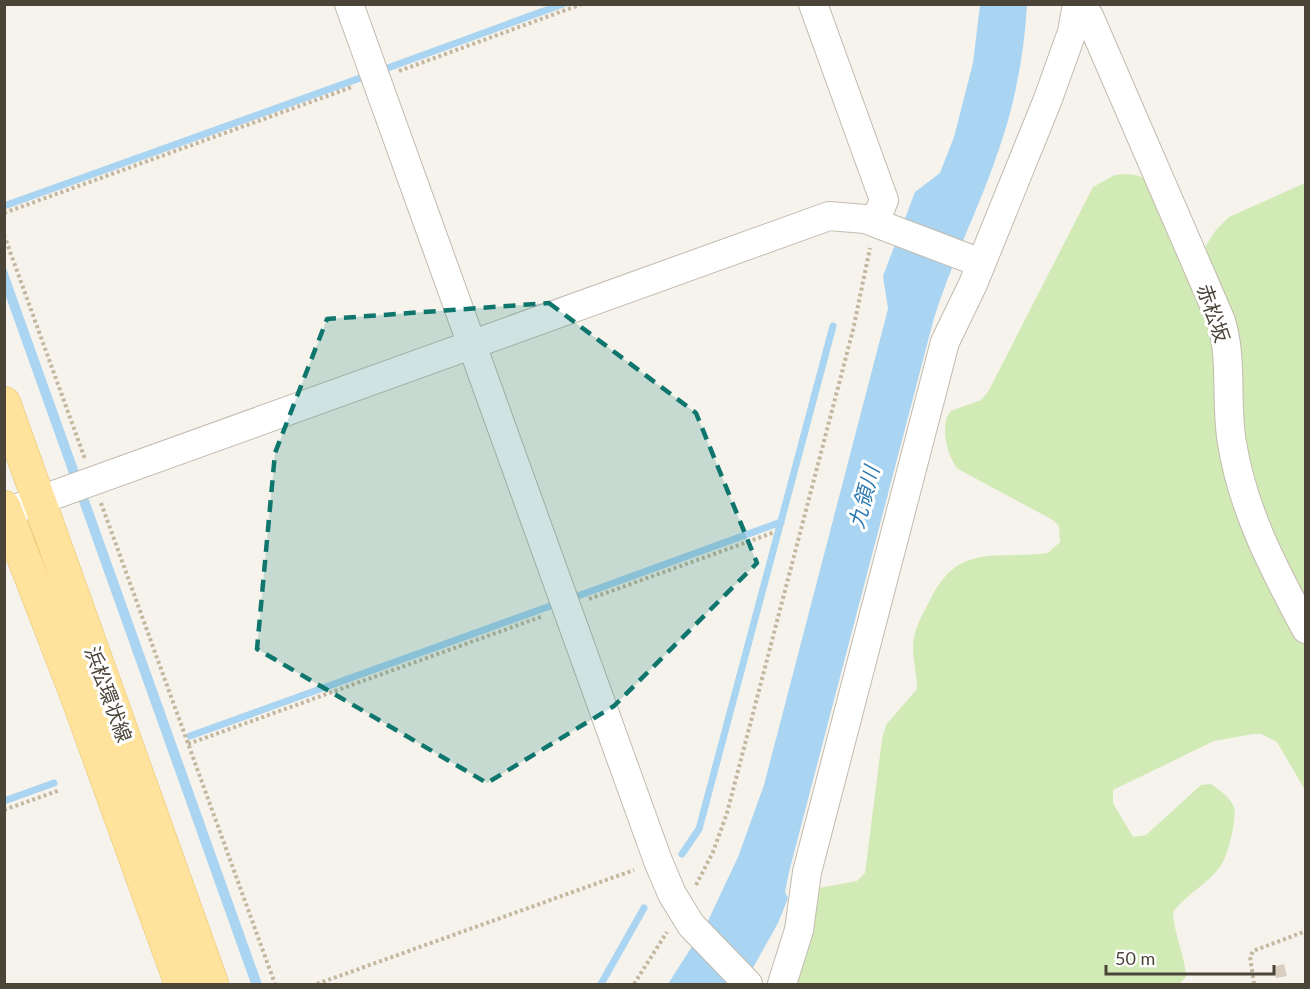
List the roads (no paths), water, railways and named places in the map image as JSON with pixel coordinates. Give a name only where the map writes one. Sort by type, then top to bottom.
[{"type":"main road","name":"浜松環状線","points":[[4,403],[73,488],[212,984]]},
{"type":"main road","name":"浜松環状線","points":[[5,510],[78,699],[180,984]]},
{"type":"street","points":[[349,4],[658,861],[686,917],[748,984]]},
{"type":"street","points":[[813,4],[884,200],[878,224]]},
{"type":"street","points":[[782,984],[799,930],[807,872],[941,355],[974,260],[1048,99],[1077,9]]},
{"type":"street","name":"赤松坂","points":[[1077,9],[1089,16],[1221,321],[1227,351],[1230,432],[1240,482],[1256,531],[1305,629]]},
{"type":"street","points":[[5,510],[73,488],[817,219],[842,215],[878,224],[974,260]]},
{"type":"water","name":"九領川","points":[[980,5],[1027,5],[1024,42],[1014,98],[991,173],[934,318],[789,872],[785,892],[788,898],[778,923],[744,984],[668,984],[707,923],[738,857],[764,785],[888,309],[883,276],[915,192],[940,173],[954,137],[973,63]]},
{"type":"water","points":[[5,265],[262,984],[251,984],[5,294]]},
{"type":"waterway","points":[[385,69],[563,4]]},
{"type":"waterway","points":[[4,206],[363,77]]},
{"type":"waterway","points":[[682,854],[699,829],[833,326]]},
{"type":"waterway","points":[[575,597],[781,522]]},
{"type":"waterway","points":[[190,736],[553,605]]},
{"type":"waterway","points":[[4,801],[54,783]]},
{"type":"waterway","points":[[601,984],[644,908]]}]
